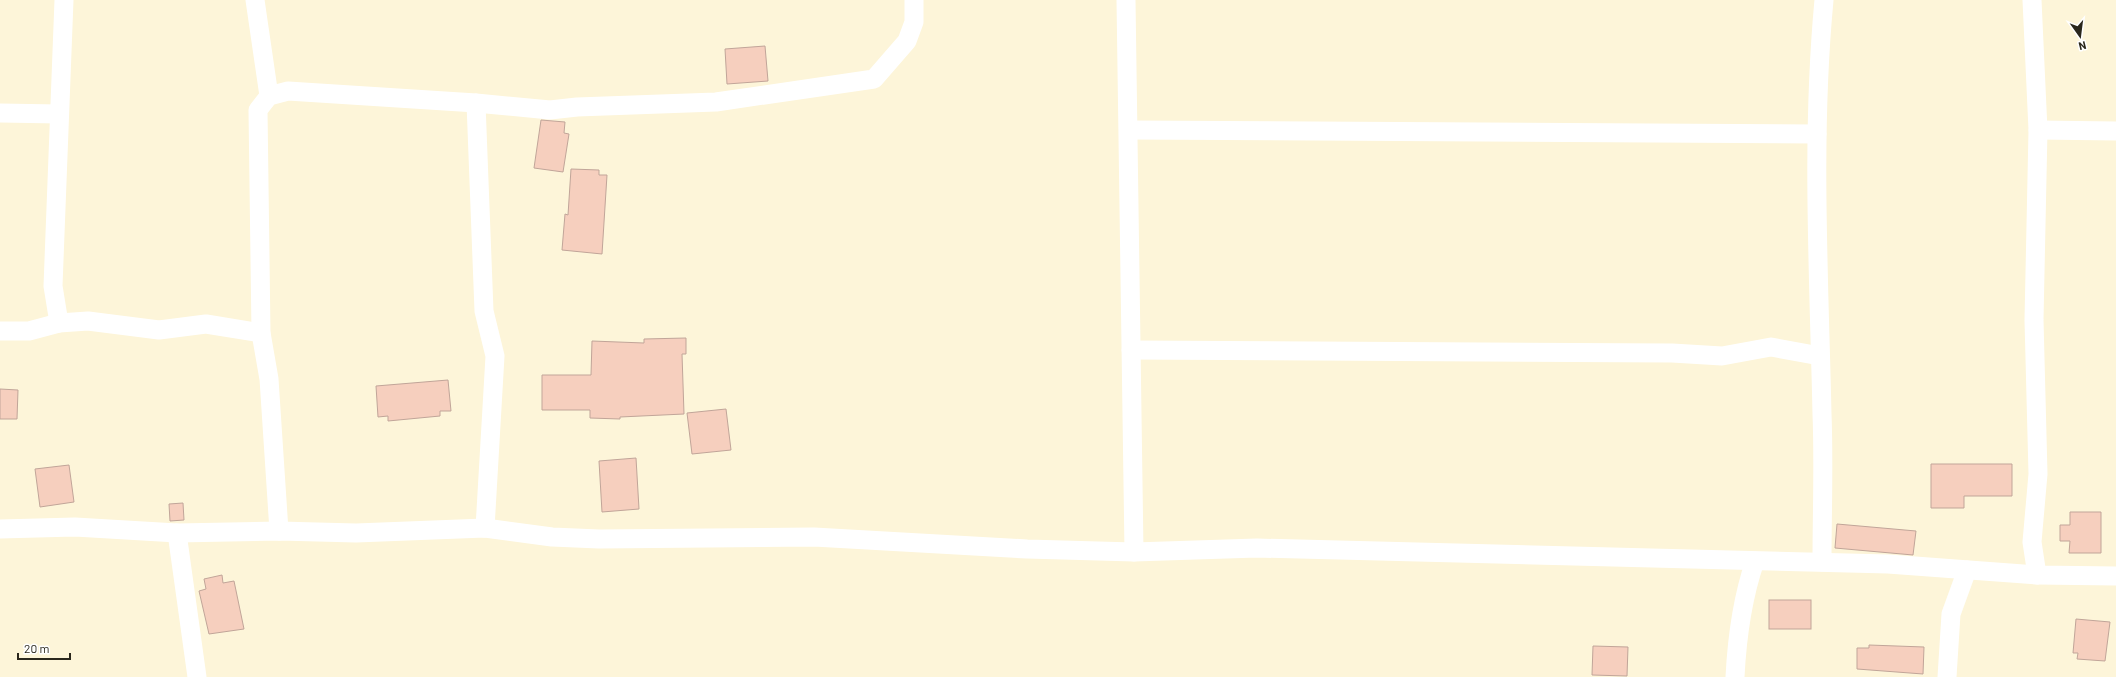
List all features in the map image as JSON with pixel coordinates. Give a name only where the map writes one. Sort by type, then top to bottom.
[{"type":"street","points":[[58,322],[53,286],[64,0]]},
{"type":"street","points":[[255,0],[269,96]]},
{"type":"street","points":[[278,531],[269,380],[261,333],[258,110],[269,96],[288,91],[476,103],[550,110],[577,107],[716,102],[874,79],[907,41],[914,22],[914,0]]},
{"type":"street","points":[[1126,0],[1134,552]]},
{"type":"street","points":[[1822,562],[1822,415],[1817,134],[1824,0]]},
{"type":"street","points":[[2032,0],[2038,130],[2034,320],[2038,474],[2032,542],[2037,575]]},
{"type":"street","points":[[476,103],[484,311],[495,356],[485,528]]},
{"type":"street","points":[[0,113],[59,114]]},
{"type":"street","points":[[1129,130],[1817,134]]},
{"type":"street","points":[[2038,130],[2116,131]]},
{"type":"street","points":[[0,331],[29,331],[58,322],[88,321],[159,330],[206,324],[261,333]]},
{"type":"street","points":[[1131,350],[1672,353],[1722,356],[1771,347],[1820,356]]},
{"type":"street","points":[[0,529],[75,528],[178,533],[278,531],[356,532],[485,528],[552,537],[599,539],[814,537],[1027,549],[1134,552],[1257,548],[1822,562],[1888,564],[2037,575],[2116,576]]},
{"type":"street","points":[[178,533],[197,677]]},
{"type":"street","points":[[1735,677],[1738,631],[1745,592],[1755,561]]},
{"type":"street","points":[[1948,677],[1951,614],[1967,570]]},
{"type":"building","points":[[765,46],[768,81],[727,84],[725,49]]},
{"type":"building","points":[[541,120],[565,122],[564,133],[569,134],[563,172],[534,168]]},
{"type":"building","points":[[571,169],[599,170],[599,175],[607,175],[602,254],[562,250],[565,214],[568,215]]},
{"type":"building","points":[[686,338],[686,354],[682,354],[684,414],[620,417],[620,419],[590,418],[590,410],[542,410],[542,375],[591,375],[592,341],[644,343],[644,339]]},
{"type":"building","points":[[448,380],[451,411],[440,411],[440,416],[388,421],[388,416],[378,417],[376,386]]},
{"type":"building","points":[[0,389],[18,390],[17,419],[0,419]]},
{"type":"building","points":[[726,409],[731,450],[692,454],[687,413]]},
{"type":"building","points":[[636,458],[639,509],[602,512],[599,461]]},
{"type":"building","points":[[1931,464],[2012,464],[2012,496],[1964,496],[1964,508],[1931,508]]},
{"type":"building","points":[[69,465],[74,502],[40,507],[35,469]]},
{"type":"building","points":[[183,503],[184,520],[170,521],[169,504]]},
{"type":"building","points":[[2070,512],[2101,512],[2101,553],[2069,553],[2070,541],[2060,541],[2060,525],[2070,525]]},
{"type":"building","points":[[1837,524],[1916,531],[1913,555],[1835,548]]},
{"type":"building","points":[[222,575],[223,583],[234,581],[244,629],[209,634],[199,591],[206,589],[204,579]]},
{"type":"building","points":[[1769,600],[1811,600],[1811,629],[1769,629]]},
{"type":"building","points":[[2076,619],[2110,622],[2105,661],[2077,659],[2078,653],[2073,653]]},
{"type":"building","points":[[1869,645],[1924,647],[1923,674],[1857,669],[1857,648],[1869,648]]},
{"type":"building","points":[[1593,646],[1628,647],[1627,676],[1592,675]]}]
